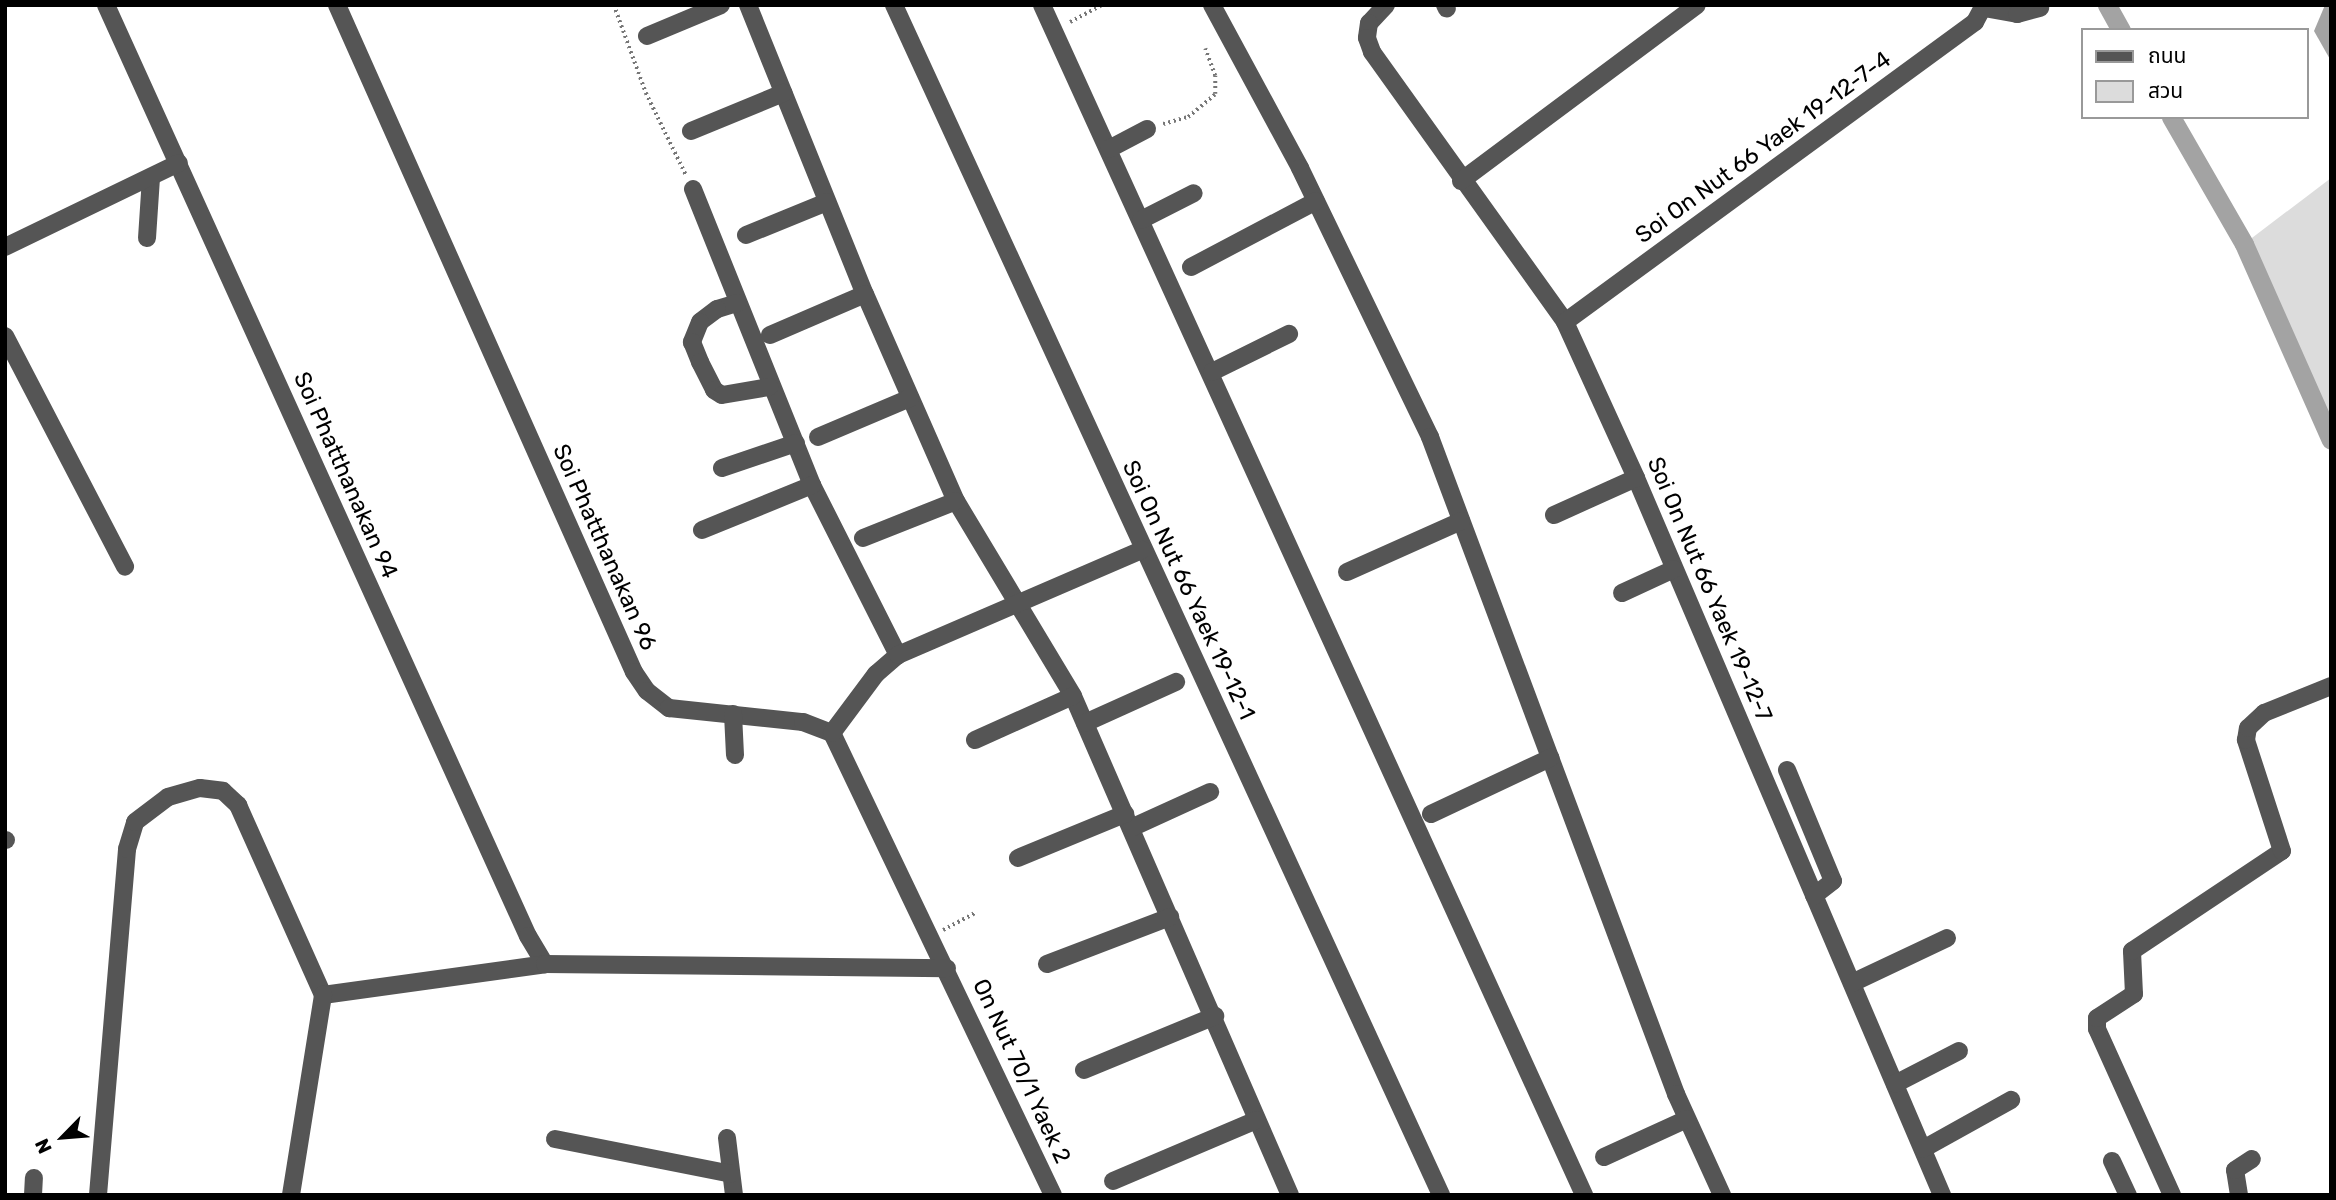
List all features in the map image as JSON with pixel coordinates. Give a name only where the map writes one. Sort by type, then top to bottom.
[{"type":"street","name":"Soi Phatthanakan 94","points":[[106,5],[527,936],[545,964]]},
{"type":"street","name":"Soi Phatthanakan 96","points":[[337,5],[634,672],[647,691],[670,708],[803,722],[832,733]]},
{"type":"street","points":[[647,36],[722,5]]},
{"type":"street","points":[[748,5],[865,294],[956,501],[1073,696],[1215,1016],[1290,1195]]},
{"type":"street","name":"Soi On Nut 66 Yaek 19-12-1","points":[[894,5],[1142,550],[1441,1195]]},
{"type":"street","points":[[1042,5],[1212,372],[1584,1195]]},
{"type":"street","points":[[1212,5],[1316,201],[1430,437],[1687,1119],[1722,1195]]},
{"type":"street","name":"Soi On Nut 66 Yaek 19-12-7","points":[[1386,5],[1369,23],[1367,38],[1461,181],[1565,322],[1636,478],[1942,1195]]},
{"type":"street","points":[[1461,181],[1698,5]]},
{"type":"street","points":[[1984,6],[2017,14],[2039,8]]},
{"type":"street","name":"Soi On Nut 66 Yaek 19-12-7-4","points":[[1565,322],[1975,22],[1984,6]]},
{"type":"street","points":[[691,131],[783,93]]},
{"type":"street","points":[[1109,149],[1147,129]]},
{"type":"street","points":[[5,247],[179,163]]},
{"type":"street","points":[[147,238],[151,177]]},
{"type":"street","points":[[693,189],[769,387],[796,443],[812,485],[898,655]]},
{"type":"street","points":[[1141,220],[1194,193]]},
{"type":"street","points":[[1191,267],[1316,201]]},
{"type":"street","points":[[746,235],[827,202]]},
{"type":"street","points":[[770,335],[865,294]]},
{"type":"street","points":[[737,303],[717,309],[700,322],[692,342],[714,390],[722,395],[769,387]]},
{"type":"street","points":[[1212,372],[1289,334]]},
{"type":"street","points":[[5,336],[125,568]]},
{"type":"street","points":[[818,437],[910,398]]},
{"type":"street","points":[[722,468],[796,443]]},
{"type":"street","points":[[1554,515],[1636,478]]},
{"type":"street","points":[[702,530],[812,485]]},
{"type":"street","points":[[863,538],[956,501]]},
{"type":"street","points":[[1347,572],[1461,521]]},
{"type":"street","points":[[323,995],[545,964],[947,968],[832,733],[876,674],[898,655],[1015,602],[1142,550]]},
{"type":"street","points":[[1622,593],[1674,569]]},
{"type":"street","points":[[1085,723],[1176,682]]},
{"type":"street","points":[[2172,1195],[2097,1030],[2097,1018],[2134,994],[2132,951],[2282,851],[2246,740],[2248,728],[2264,713],[2331,686]]},
{"type":"street","points":[[975,740],[1073,696]]},
{"type":"street","points":[[733,715],[735,755]]},
{"type":"street","points":[[1431,814],[1550,758]]},
{"type":"street","points":[[1787,770],[1833,881],[1814,896]]},
{"type":"street","points":[[97,1195],[128,849],[135,822],[168,797],[200,788],[223,791],[238,805],[323,995],[291,1195]]},
{"type":"street","points":[[1018,858],[1210,792]]},
{"type":"street","points":[[1047,964],[1170,917]]},
{"type":"street","points":[[1852,983],[1947,938]]},
{"type":"street","name":"On Nut 70/1 Yaek 2","points":[[947,968],[1053,1195]]},
{"type":"street","points":[[1084,1070],[1215,1016]]},
{"type":"street","points":[[1895,1084],[1959,1051]]},
{"type":"street","points":[[1923,1149],[2011,1100]]},
{"type":"street","points":[[1604,1157],[1687,1119]]},
{"type":"street","points":[[1112,1181],[1257,1120]]},
{"type":"street","points":[[727,1138],[734,1195]]},
{"type":"street","points":[[555,1139],[732,1174]]},
{"type":"street","points":[[2239,1195],[2235,1171],[2252,1159]]},
{"type":"street","points":[[2112,1161],[2128,1195]]},
{"type":"path","points":[[614,5],[646,93],[693,189]]},
{"type":"path","points":[[1056,36],[1074,18],[1102,5]]},
{"type":"path","points":[[1147,129],[1188,117],[1215,94],[1205,49]]},
{"type":"path","points":[[932,936],[977,912]]},
{"type":"green space","points":[[2331,178],[2331,440],[2244,244]]},
{"type":"shaded area","points":[[2325,5],[2331,5],[2331,61],[2314,31]]},
{"type":"waterway","points":[[2107,5],[2120,28]]},
{"type":"waterway","points":[[2172,119],[2244,244],[2331,440]]}]
